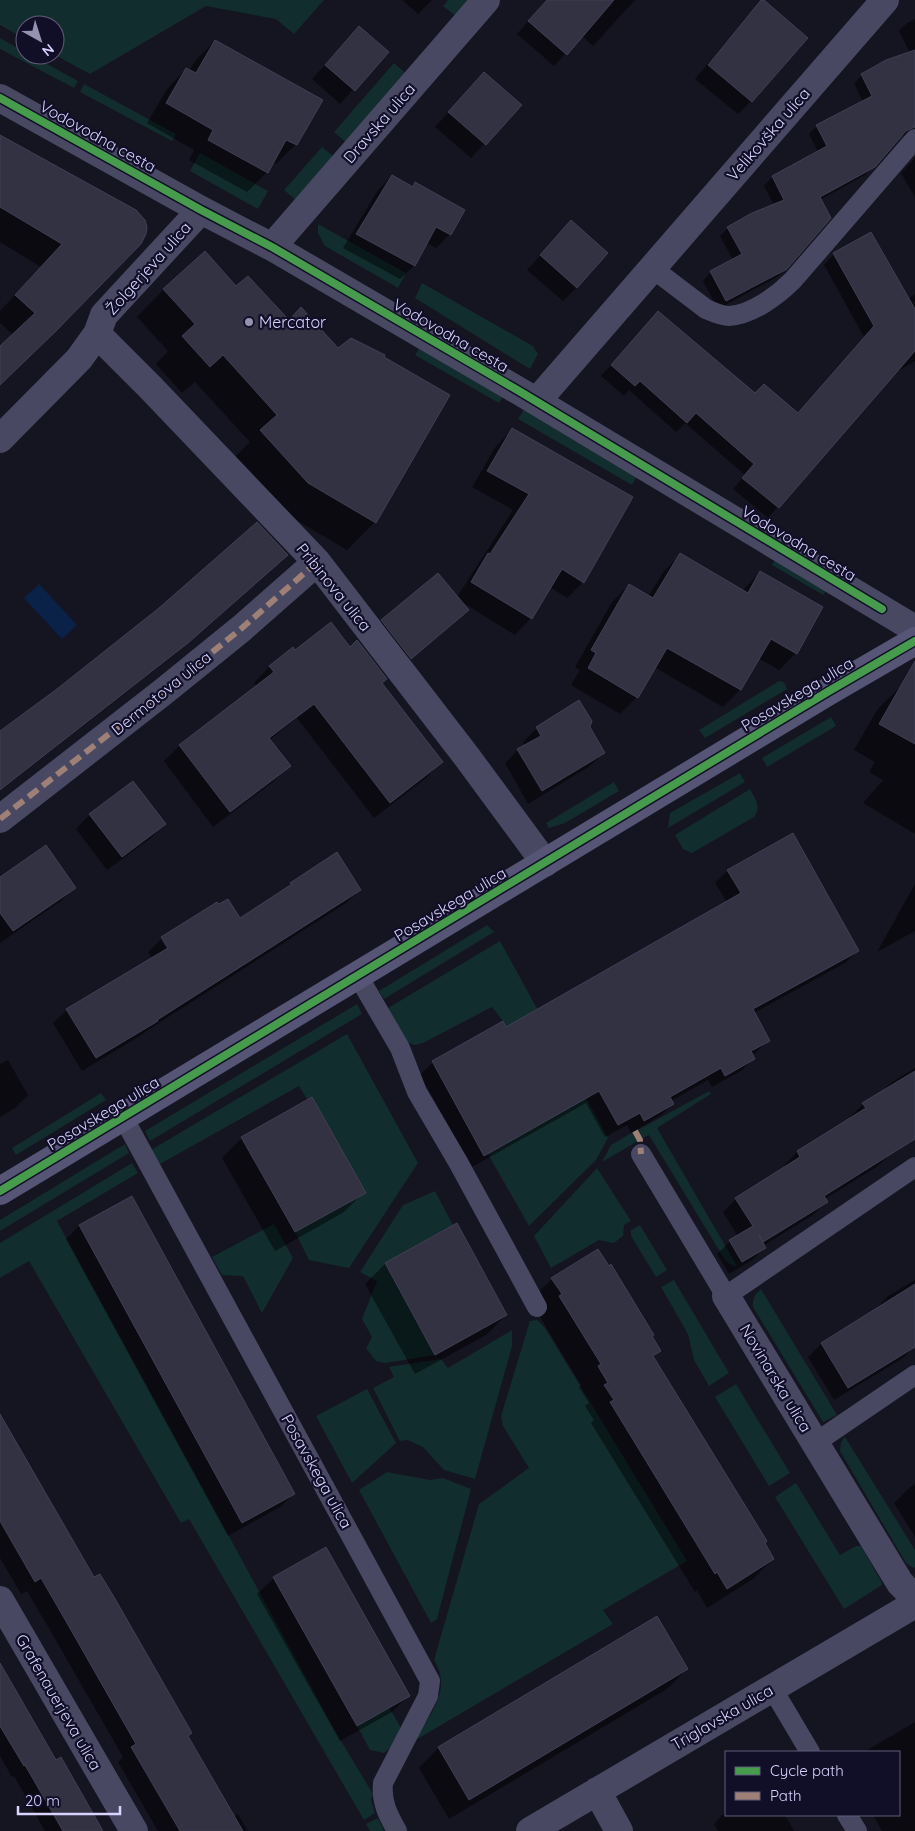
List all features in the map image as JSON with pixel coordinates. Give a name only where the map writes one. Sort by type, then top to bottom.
[{"type":"street","name":"Dravska ulica","points":[[272,247],[486,0]]},
{"type":"street","name":"Velikovška ulica","points":[[537,401],[885,0]]},
{"type":"street","name":"Vodovodna cesta","points":[[0,98],[201,210],[272,247],[537,401],[915,629]]},
{"type":"street","name":"Žolgerjeva ulica","points":[[0,439],[79,359],[96,334],[104,316],[201,210]]},
{"type":"street","name":"Pribinova ulica","points":[[96,334],[151,388],[317,562],[468,757],[545,863]]},
{"type":"street","name":"Dermotova ulica","points":[[0,819],[79,759],[235,634],[317,562]]},
{"type":"street","name":"Posavskega ulica","points":[[0,1191],[829,690],[915,642]]},
{"type":"street","name":"Novinarska ulica","points":[[726,1296],[900,1583],[915,1598]]},
{"type":"street","name":"Grafenauerjeva ulica","points":[[0,1600],[134,1831]]},
{"type":"street","name":"Triglavska ulica","points":[[530,1831],[915,1604]]},
{"type":"street","points":[[597,1792],[619,1831]]},
{"type":"lane","points":[[652,268],[706,308],[716,313],[728,316],[761,305],[781,292],[793,280],[915,139]]},
{"type":"lane","points":[[358,976],[400,1048],[418,1092],[537,1307]]},
{"type":"lane","name":"Posavskega ulica","points":[[123,1118],[430,1681],[428,1696],[383,1783],[384,1807],[397,1831]]},
{"type":"lane","name":"Novinarska ulica","points":[[641,1154],[726,1296]]},
{"type":"lane","points":[[726,1296],[915,1167]]},
{"type":"lane","points":[[815,1443],[915,1375]]},
{"type":"lane","points":[[772,1688],[809,1751]]},
{"type":"lane","points":[[848,1816],[857,1831]]},
{"type":"green space","points":[[0,0],[324,0],[294,34],[276,19],[206,6],[90,74],[65,60],[65,15],[15,15],[15,33],[0,25]]},
{"type":"green space","points":[[448,0],[474,0],[458,18],[443,6]]},
{"type":"green space","points":[[0,38],[15,46],[15,57],[0,49]]},
{"type":"green space","points":[[394,63],[409,76],[349,145],[334,132]]},
{"type":"green space","points":[[30,65],[49,65],[78,81],[74,88]]},
{"type":"green space","points":[[84,84],[176,134],[172,141],[80,92]]},
{"type":"green space","points":[[322,147],[337,159],[299,203],[284,190]]},
{"type":"green space","points":[[200,153],[268,191],[258,209],[190,171]]},
{"type":"green space","points":[[318,224],[406,273],[398,288],[325,246],[318,233]]},
{"type":"green space","points":[[422,283],[533,346],[538,354],[530,369],[415,298]]},
{"type":"green space","points":[[420,347],[504,395],[499,403],[415,355]]},
{"type":"green space","points":[[525,408],[637,476],[632,485],[518,419]]},
{"type":"green space","points":[[775,560],[827,590],[823,595],[772,565]]},
{"type":"green space","points":[[779,681],[784,682],[787,689],[705,738],[699,730]]},
{"type":"green space","points":[[831,717],[836,726],[767,767],[762,758]]},
{"type":"green space","points":[[740,773],[745,782],[668,828],[670,813]]},
{"type":"green space","points":[[614,782],[619,791],[565,823],[549,828],[546,823]]},
{"type":"green space","points":[[750,789],[758,806],[754,817],[692,853],[683,849],[675,835]]},
{"type":"green space","points":[[487,925],[494,932],[384,999],[379,991]]},
{"type":"green space","points":[[500,941],[608,1138],[596,1160],[529,1226],[488,1154],[503,1021],[492,1007],[423,1043],[414,1045],[405,1041],[388,1008]]},
{"type":"green space","points":[[357,1004],[362,1014],[150,1141],[145,1131]]},
{"type":"green space","points":[[347,1034],[418,1163],[349,1268],[309,1260],[295,1232],[366,1193],[299,1086],[160,1164],[151,1150]]},
{"type":"green space","points":[[709,1091],[711,1094],[657,1128],[737,1266],[733,1266],[725,1260],[649,1135],[641,1139],[636,1131]]},
{"type":"green space","points":[[101,1093],[106,1100],[16,1155],[12,1148]]},
{"type":"green space","points":[[633,1132],[638,1141],[602,1162],[611,1145]]},
{"type":"green space","points":[[125,1144],[129,1153],[0,1231],[0,1220]]},
{"type":"green space","points":[[132,1163],[138,1173],[57,1221],[338,1736],[373,1794],[371,1799],[375,1813],[364,1820],[189,1519],[181,1523],[29,1261],[0,1278],[0,1243]]},
{"type":"green space","points":[[597,1168],[631,1221],[624,1225],[623,1236],[614,1243],[599,1240],[551,1268],[534,1236]]},
{"type":"green space","points":[[435,1191],[453,1225],[385,1264],[435,1355],[385,1363],[376,1361],[366,1348],[372,1337],[362,1319],[377,1281],[360,1272],[403,1205]]},
{"type":"green space","points":[[274,1224],[293,1258],[262,1313],[243,1276],[222,1275],[212,1257]]},
{"type":"green space","points":[[640,1225],[667,1270],[656,1277],[631,1236],[631,1230]]},
{"type":"green space","points":[[674,1280],[729,1373],[709,1386],[694,1360],[688,1334],[661,1287]]},
{"type":"green space","points":[[761,1289],[837,1415],[823,1422],[753,1307],[754,1297]]},
{"type":"green space","points":[[537,1320],[545,1328],[687,1561],[603,1610],[613,1624],[414,1741],[432,1712],[440,1692],[439,1671],[434,1660],[479,1504],[529,1468],[503,1426],[501,1416],[530,1321]]},
{"type":"green space","points":[[512,1330],[512,1346],[475,1479],[444,1470],[423,1447],[407,1440],[400,1441],[373,1388],[394,1377],[389,1367],[441,1359],[448,1368]]},
{"type":"green space","points":[[736,1384],[790,1473],[769,1486],[715,1397]]},
{"type":"green space","points":[[367,1389],[396,1443],[352,1483],[316,1416]]},
{"type":"green space","points":[[845,1437],[915,1550],[915,1567],[913,1568],[906,1563],[840,1451],[841,1442]]},
{"type":"green space","points":[[387,1472],[430,1480],[443,1478],[471,1489],[437,1619],[431,1623],[359,1490]]},
{"type":"green space","points":[[796,1483],[840,1555],[856,1546],[861,1546],[881,1581],[882,1585],[844,1609],[775,1497]]},
{"type":"green space","points":[[389,1707],[401,1728],[396,1743],[384,1753],[370,1750],[357,1726]]},
{"type":"green space","points":[[378,1818],[384,1831],[370,1831],[366,1824]]},
{"type":"water","points":[[39,584],[77,625],[62,639],[24,598]]},
{"type":"building","points":[[547,0],[614,0],[567,55],[528,21]]},
{"type":"building","points":[[761,0],[764,0],[808,38],[752,102],[708,65]]},
{"type":"building","points":[[359,26],[389,52],[355,91],[325,65]]},
{"type":"building","points":[[215,40],[323,100],[297,145],[286,140],[268,173],[208,140],[213,130],[166,103],[186,68],[196,73]]},
{"type":"building","points":[[915,50],[915,127],[906,131],[875,167],[820,197],[831,218],[787,269],[726,301],[710,271],[742,254],[727,227],[752,213],[784,200],[772,176],[827,146],[816,125],[872,96],[861,74],[886,60]]},
{"type":"building","points":[[484,72],[522,105],[486,145],[448,112]]},
{"type":"building","points":[[0,135],[136,210],[145,220],[147,227],[141,244],[0,385],[0,346],[35,313],[15,295],[62,244],[0,207]]},
{"type":"building","points":[[392,175],[413,187],[415,182],[465,210],[451,235],[436,227],[415,266],[356,234]]},
{"type":"building","points":[[571,220],[608,253],[577,288],[540,255]]},
{"type":"building","points":[[871,232],[915,309],[915,351],[779,508],[742,478],[754,464],[696,413],[687,423],[640,381],[635,386],[611,365],[658,311],[755,393],[764,384],[798,413],[874,326],[833,253]]},
{"type":"building","points":[[205,251],[236,286],[248,276],[289,320],[301,307],[338,348],[351,338],[385,355],[384,357],[450,395],[376,523],[308,483],[260,430],[277,415],[223,355],[210,367],[182,336],[195,324],[163,289]]},
{"type":"building","points":[[512,428],[633,497],[584,583],[562,569],[532,619],[471,582],[488,553],[490,554],[529,494],[487,471]]},
{"type":"building","points":[[257,522],[288,555],[188,643],[0,790],[0,731],[57,689],[159,608]]},
{"type":"building","points":[[680,553],[748,593],[760,571],[823,607],[797,654],[771,639],[741,690],[667,648],[638,698],[588,668],[596,653],[591,650],[629,584],[653,598]]},
{"type":"building","points":[[438,573],[469,610],[411,659],[381,620]]},
{"type":"building","points":[[331,622],[350,647],[357,640],[387,679],[382,683],[443,762],[390,803],[314,704],[269,738],[291,766],[230,812],[179,745],[274,672],[269,666],[293,647],[295,650]]},
{"type":"building","points":[[915,661],[915,744],[879,724]]},
{"type":"building","points":[[579,700],[592,721],[590,727],[605,753],[542,791],[517,749],[541,736],[536,727]]},
{"type":"building","points":[[133,781],[166,824],[122,857],[89,814]]},
{"type":"building","points":[[793,833],[859,951],[753,1009],[770,1041],[751,1051],[755,1059],[725,1076],[721,1068],[670,1097],[674,1104],[644,1121],[640,1113],[618,1125],[599,1091],[484,1156],[432,1061],[503,1021],[506,1027],[741,893],[727,870]]},
{"type":"building","points":[[46,845],[76,888],[13,931],[0,913],[0,877]]},
{"type":"building","points":[[337,852],[361,890],[158,1021],[96,1058],[66,1009],[168,948],[161,937],[217,902],[219,904],[228,899],[240,918]]},
{"type":"building","points":[[915,1071],[915,1139],[824,1196],[828,1202],[763,1242],[759,1235],[766,1248],[742,1262],[729,1240],[753,1226],[735,1198],[800,1157],[797,1151],[866,1108],[862,1103]]},
{"type":"building","points":[[312,1097],[366,1193],[295,1232],[241,1137]]},
{"type":"building","points":[[132,1196],[295,1494],[242,1523],[79,1225]]},
{"type":"building","points":[[457,1223],[507,1315],[435,1355],[385,1263]]},
{"type":"building","points":[[598,1249],[609,1266],[611,1264],[654,1335],[652,1336],[661,1351],[653,1356],[767,1541],[765,1543],[774,1559],[727,1589],[717,1572],[715,1574],[610,1402],[614,1400],[604,1385],[608,1383],[598,1366],[601,1364],[559,1296],[562,1294],[551,1278]]},
{"type":"building","points":[[915,1284],[915,1347],[848,1388],[821,1343]]},
{"type":"building","points":[[0,1414],[94,1577],[100,1574],[114,1597],[192,1733],[188,1736],[243,1831],[180,1831],[131,1747],[136,1744],[41,1578],[35,1582],[0,1521]]},
{"type":"building","points":[[326,1547],[410,1696],[357,1726],[273,1577]]},
{"type":"building","points":[[657,1616],[688,1669],[469,1800],[438,1747]]},
{"type":"building","points":[[0,1663],[56,1760],[61,1757],[103,1831],[63,1831],[0,1726]]},
{"type":"marked path","points":[[0,819],[242,628],[317,562]]},
{"type":"marked path","points":[[635,1131],[640,1140],[641,1154]]},
{"type":"cycle path","points":[[0,98],[201,210],[272,247],[519,391],[882,609]]},
{"type":"cycle path","points":[[0,1191],[915,641]]},
{"type":"place","name":"Mercator","points":[[249,322]]}]
